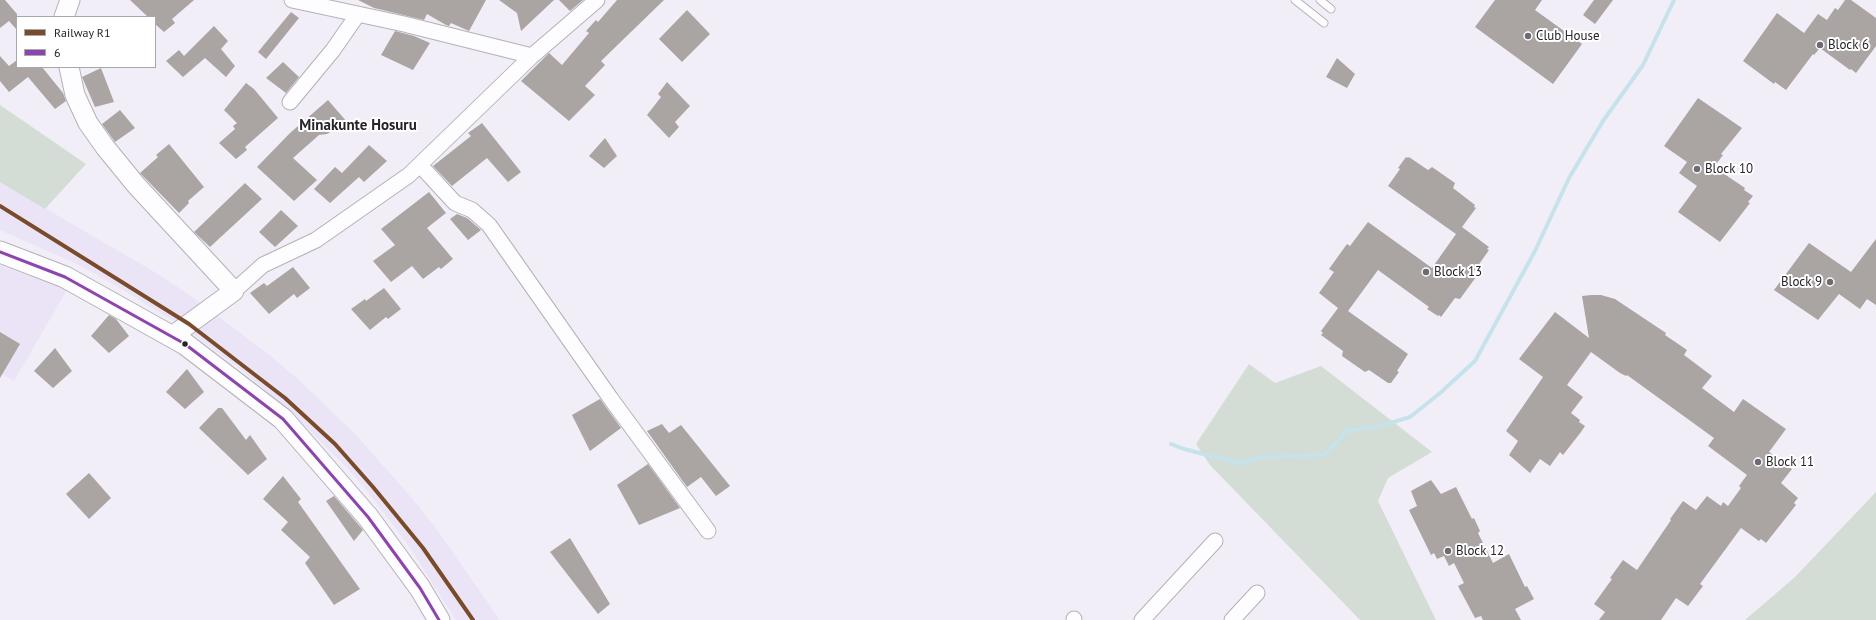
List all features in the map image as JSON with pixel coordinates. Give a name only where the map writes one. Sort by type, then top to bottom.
[{"type":"main road","points":[[0,252],[65,278],[185,344],[283,419],[368,518],[420,588],[438,620]]},
{"type":"street","points":[[64,16],[70,0]]},
{"type":"street","points":[[292,0],[358,14],[532,56]]},
{"type":"street","points":[[171,337],[234,291],[263,265],[316,240],[409,175],[532,56],[596,0]]},
{"type":"street","points":[[290,102],[333,50],[358,14]]},
{"type":"street","points":[[69,68],[76,95],[88,123],[105,147],[136,185],[234,291]]},
{"type":"street","points":[[420,165],[455,203],[472,210],[489,225],[611,399],[708,531]]},
{"type":"street","points":[[1142,620],[1215,541]]},
{"type":"street","points":[[1232,620],[1257,593]]},
{"type":"lane","points":[[1294,0],[1324,23]]},
{"type":"lane","points":[[1320,0],[1332,9]]},
{"type":"shaded area","points":[[0,105],[86,164],[45,209],[0,182]]},
{"type":"shaded area","points":[[0,182],[153,271],[191,296],[263,350],[298,379],[356,435],[410,496],[435,527],[500,620],[456,620],[408,545],[368,492],[346,467],[296,417],[240,369],[185,328],[118,287],[79,265],[0,230]]},
{"type":"shaded area","points":[[0,265],[67,290],[14,381],[0,373]]},
{"type":"shaded area","points":[[1249,364],[1275,383],[1321,366],[1432,452],[1388,478],[1378,501],[1436,620],[1360,620],[1210,465],[1196,444]]},
{"type":"shaded area","points":[[1876,492],[1876,620],[1745,620],[1795,577]]},
{"type":"building","points":[[0,0],[5,0],[17,14],[16,29],[9,21],[0,28]]},
{"type":"building","points":[[130,0],[194,0],[172,19],[175,23],[164,32],[156,25],[156,16],[147,16]]},
{"type":"building","points":[[358,0],[486,0],[469,31],[451,23],[449,26],[446,25],[427,14],[424,20],[374,8]]},
{"type":"building","points":[[499,0],[554,0],[521,31],[517,13]]},
{"type":"building","points":[[559,0],[583,0],[570,11]]},
{"type":"building","points":[[617,0],[664,0],[601,61],[605,65],[585,86],[595,95],[569,121],[521,81],[549,53],[562,65],[589,33],[586,31],[596,20],[598,22]]},
{"type":"building","name":"Club House","points":[[1495,0],[1542,0],[1535,10],[1582,44],[1553,84],[1475,27]]},
{"type":"building","points":[[1594,0],[1613,0],[1595,24],[1583,15]]},
{"type":"building","name":"Block 6","points":[[1845,0],[1851,0],[1876,18],[1876,46],[1856,73],[1820,48],[1814,55],[1813,54],[1786,90],[1775,82],[1774,84],[1743,61],[1777,13],[1804,33],[1818,14],[1827,20],[1835,8],[1838,10]]},
{"type":"building","points":[[687,10],[710,34],[682,62],[659,39]]},
{"type":"building","points":[[291,12],[299,18],[266,59],[258,52]]},
{"type":"building","points":[[214,26],[228,41],[221,49],[235,66],[226,77],[205,58],[183,77],[166,61],[179,50],[184,56]]},
{"type":"building","points":[[395,31],[414,36],[430,43],[413,70],[381,55]]},
{"type":"building","points":[[0,56],[9,66],[16,61],[16,68],[43,68],[63,93],[66,101],[55,109],[28,77],[9,92],[0,81]]},
{"type":"building","points":[[1337,58],[1355,74],[1347,88],[1326,77]]},
{"type":"building","points":[[283,62],[299,77],[286,93],[266,78]]},
{"type":"building","points":[[101,68],[114,102],[95,107],[82,77]]},
{"type":"building","points":[[667,82],[690,106],[675,122],[679,127],[669,138],[647,115],[661,97],[658,94]]},
{"type":"building","points":[[246,83],[254,89],[278,118],[245,147],[247,150],[236,159],[219,143],[235,129],[233,126],[237,123],[224,110]]},
{"type":"building","name":"Block 10","points":[[1698,98],[1742,128],[1721,154],[1723,155],[1714,167],[1745,188],[1744,190],[1753,196],[1748,202],[1750,203],[1720,242],[1678,212],[1697,186],[1679,173],[1687,162],[1664,146]]},
{"type":"building","points":[[328,100],[347,122],[327,134],[319,135],[293,158],[317,180],[294,201],[257,167],[290,133]]},
{"type":"building","points":[[120,110],[135,128],[115,142],[102,124]]},
{"type":"building","points":[[482,123],[521,172],[508,182],[487,158],[452,186],[433,166],[471,136],[468,133]]},
{"type":"building","points":[[605,138],[617,156],[604,168],[589,156]]},
{"type":"building","points":[[169,144],[204,187],[188,201],[189,203],[179,213],[140,173],[158,157],[156,155]]},
{"type":"building","points":[[369,145],[387,161],[364,182],[359,177],[330,203],[314,189],[335,167],[342,173]]},
{"type":"building","name":"Block 13","points":[[1406,157],[1409,157],[1428,170],[1432,167],[1455,183],[1453,188],[1475,205],[1474,207],[1476,208],[1462,227],[1489,247],[1487,249],[1489,250],[1473,273],[1476,277],[1460,299],[1455,298],[1441,317],[1427,309],[1429,307],[1378,270],[1348,311],[1408,354],[1397,371],[1399,372],[1391,383],[1388,383],[1369,370],[1365,372],[1342,356],[1343,351],[1321,335],[1323,333],[1321,331],[1338,308],[1319,293],[1334,272],[1329,269],[1347,244],[1350,246],[1368,222],[1432,268],[1456,234],[1388,186],[1400,169],[1398,168]]},
{"type":"building","points":[[245,183],[262,199],[210,247],[194,232]]},
{"type":"building","points":[[429,192],[446,213],[427,228],[453,259],[441,269],[439,267],[423,279],[412,266],[391,282],[373,261],[395,245],[381,229]]},
{"type":"building","points":[[281,210],[298,226],[275,247],[259,232]]},
{"type":"building","points":[[457,214],[467,218],[481,230],[468,240],[450,219]]},
{"type":"building","name":"Block 9","points":[[1876,239],[1876,305],[1867,299],[1860,309],[1839,294],[1818,320],[1774,290],[1809,243],[1851,272]]},
{"type":"building","points":[[293,267],[310,288],[297,298],[294,294],[269,314],[250,293],[264,283],[267,286]]},
{"type":"building","points":[[384,288],[401,309],[388,319],[386,317],[370,330],[351,309],[365,299],[366,301]]},
{"type":"building","name":"Block 11","points":[[1601,295],[1615,299],[1666,333],[1665,335],[1687,350],[1684,355],[1712,376],[1702,388],[1734,412],[1743,399],[1786,429],[1769,452],[1792,469],[1781,483],[1798,498],[1794,503],[1796,505],[1766,543],[1761,539],[1759,541],[1741,528],[1700,584],[1703,586],[1688,606],[1676,598],[1661,620],[1599,620],[1605,612],[1594,604],[1612,579],[1610,578],[1623,560],[1637,570],[1683,501],[1696,510],[1707,496],[1721,506],[1723,502],[1728,506],[1741,488],[1739,486],[1747,475],[1708,446],[1714,438],[1627,375],[1626,376],[1620,373],[1591,352],[1567,385],[1583,397],[1571,413],[1585,426],[1563,455],[1560,452],[1550,466],[1540,459],[1530,473],[1509,455],[1518,441],[1506,431],[1543,377],[1519,359],[1555,312],[1589,338],[1582,296]]},
{"type":"building","points":[[109,315],[116,319],[129,336],[109,353],[91,336]]},
{"type":"building","points":[[0,332],[20,344],[0,378]]},
{"type":"building","points":[[55,348],[72,371],[53,388],[34,371]]},
{"type":"building","points":[[187,369],[204,392],[185,409],[166,392]]},
{"type":"building","points":[[600,399],[621,428],[590,451],[572,415]]},
{"type":"building","points":[[218,408],[222,408],[246,440],[250,435],[267,459],[248,475],[199,428]]},
{"type":"building","points":[[662,424],[669,433],[681,425],[730,486],[716,496],[701,477],[687,487],[647,431]]},
{"type":"building","points":[[648,464],[680,508],[639,525],[617,485]]},
{"type":"building","points":[[89,473],[111,498],[89,519],[66,494]]},
{"type":"building","points":[[283,476],[301,499],[298,502],[360,589],[334,605],[305,563],[310,557],[281,530],[288,522],[263,499]]},
{"type":"building","name":"Block 12","points":[[1431,480],[1441,494],[1456,487],[1472,519],[1474,518],[1480,531],[1478,533],[1493,563],[1509,554],[1525,587],[1527,586],[1534,599],[1515,609],[1521,620],[1483,620],[1481,616],[1475,618],[1458,586],[1464,583],[1454,563],[1449,566],[1444,556],[1437,559],[1434,553],[1431,555],[1409,510],[1417,506],[1411,491]]},
{"type":"building","points":[[334,496],[363,530],[354,541],[326,501]]},
{"type":"building","points":[[570,538],[610,604],[598,614],[550,552]]},
{"type":"waterway","points":[[1171,444],[1184,449],[1242,464],[1263,457],[1324,455],[1347,431],[1377,427],[1410,417],[1439,394],[1475,361],[1535,251],[1569,178],[1603,121],[1643,65],[1674,0]]},
{"type":"rail line","name":"R1","points":[[0,206],[189,324],[285,398],[335,444],[373,487],[423,548],[473,620]]},
{"type":"transit line","name":"6","points":[[0,252],[65,277],[185,344],[283,419],[368,517],[420,588],[439,620]]},
{"type":"place","name":"Club House","points":[[1528,36]]},
{"type":"place","name":"Block 6","points":[[1820,45]]},
{"type":"place","name":"Block 10","points":[[1697,169]]},
{"type":"place","name":"Block 13","points":[[1426,272]]},
{"type":"place","name":"Block 9","points":[[1830,282]]},
{"type":"place","name":"Block 11","points":[[1758,462]]},
{"type":"place","name":"Block 12","points":[[1448,551]]},
{"type":"district","name":"Minakunte Hosuru","points":[[358,126]]}]
